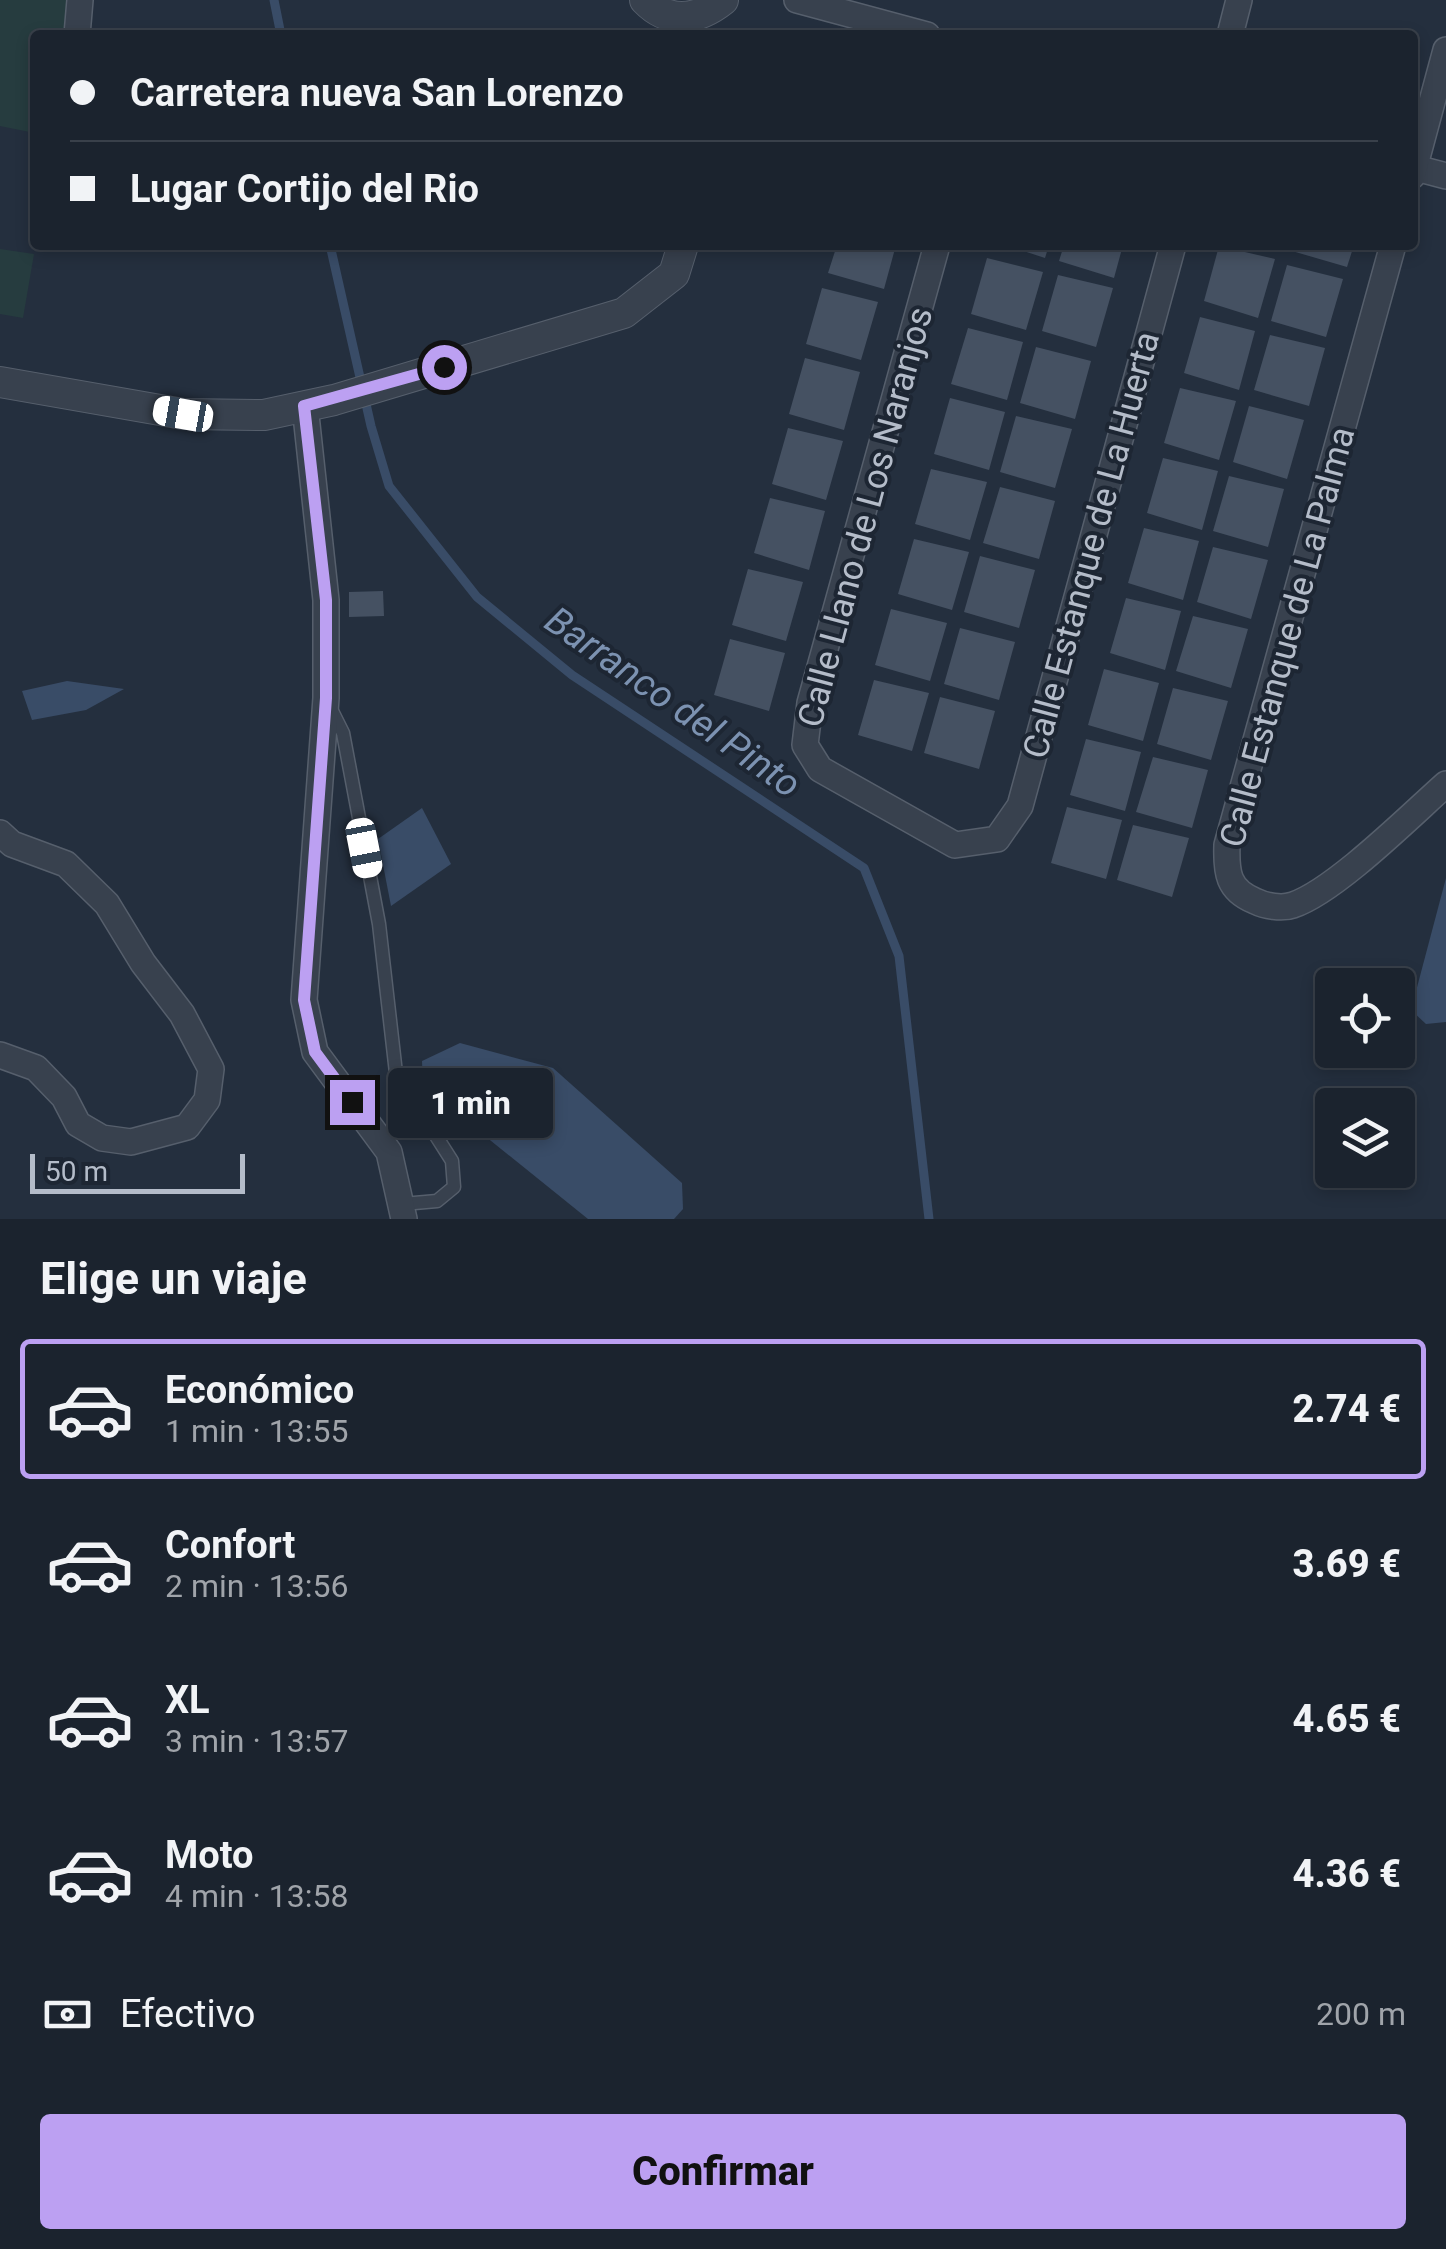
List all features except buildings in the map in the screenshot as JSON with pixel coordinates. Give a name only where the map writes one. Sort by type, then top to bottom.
[{"type":"street","points":[[77,30],[80,0]]},
{"type":"street","points":[[646,0],[688,26],[722,0]]},
{"type":"street","points":[[797,0],[908,30]]},
{"type":"street","points":[[1231,30],[1239,0]]},
{"type":"street","points":[[1418,152],[1446,50]]},
{"type":"street","points":[[1418,171],[1446,176]]},
{"type":"street","points":[[0,382],[183,414],[264,415],[624,313],[674,274],[682,250]]},
{"type":"street","name":"Calle Llano de Los Naranjos","points":[[937,250],[810,703],[805,746],[820,769],[955,845],[997,839]]},
{"type":"street","name":"Calle Estanque de La Huerta","points":[[997,839],[1020,806],[1172,250]]},
{"type":"street","name":"Calle Estanque de La Palma","points":[[1391,250],[1227,846],[1226,876],[1239,895],[1264,905],[1291,906],[1319,890],[1446,784]]},
{"type":"street","points":[[304,406],[326,600],[326,698],[304,1000],[315,1052],[388,1152],[404,1211]]},
{"type":"street","points":[[0,833],[12,844],[66,864],[108,904],[143,963],[182,1014],[211,1070],[207,1100],[188,1126],[131,1142],[102,1138],[78,1124],[64,1097],[36,1068],[0,1054]]},
{"type":"lane","points":[[326,698],[342,733],[379,924],[396,1072],[452,1161],[454,1186],[437,1201],[404,1211]]},
{"type":"green space","points":[[0,0],[71,0],[67,30],[30,30],[30,132],[0,126]]},
{"type":"green space","points":[[0,249],[34,254],[23,318],[0,314]]},
{"type":"water","points":[[67,681],[124,689],[86,710],[32,720],[22,691]]},
{"type":"water","points":[[422,808],[451,864],[391,906],[378,839]]},
{"type":"water","points":[[1446,878],[1446,1022],[1426,1024],[1415,1014],[1415,995]]},
{"type":"water","points":[[460,1043],[553,1068],[682,1183],[683,1209],[674,1219],[588,1219],[423,1086],[422,1061]]},
{"type":"waterway","name":"Barranco del Pinto","points":[[274,0],[280,30]]},
{"type":"waterway","name":"Barranco del Pinto","points":[[331,250],[371,426],[389,486],[477,597],[572,675],[864,868],[899,956],[929,1219]]},
{"type":"route","points":[[352,1102],[315,1052],[304,1000],[326,698],[326,600],[304,406],[444,367]]}]
